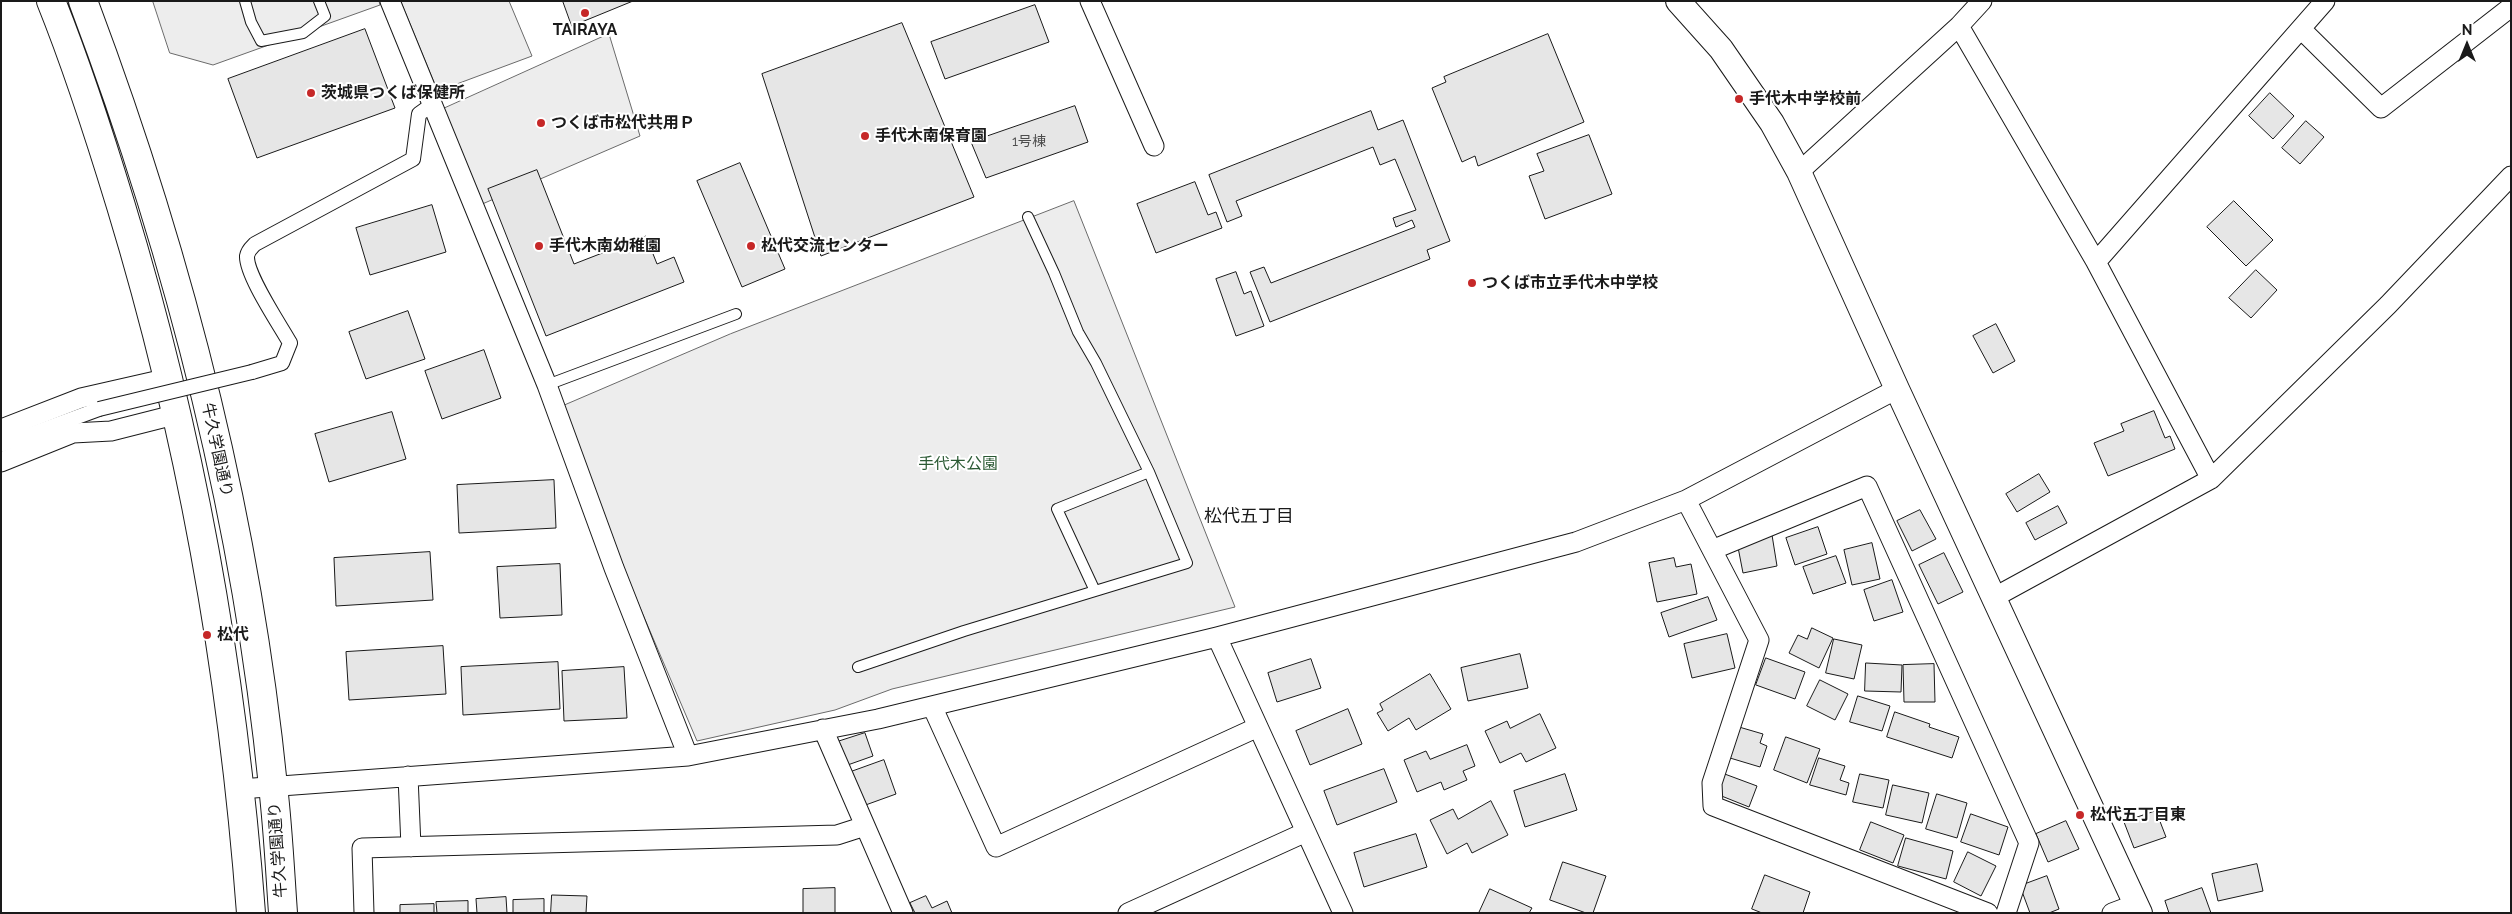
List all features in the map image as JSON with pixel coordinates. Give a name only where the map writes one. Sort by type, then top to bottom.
[{"type":"highway","name":"牛久学園通り","points":[[51,1],[112,177],[142,275],[178,414],[222,646],[240,789],[250,913]]},
{"type":"highway","name":"牛久学園通り","points":[[84,1],[122,103],[199,369],[244,585],[274,786],[283,913]]},
{"type":"street","points":[[390,1],[546,385],[614,568],[688,756]]},
{"type":"street","points":[[1090,1],[1154,146]]},
{"type":"street","points":[[1678,1],[1721,49],[1772,123],[1799,172],[1896,389],[2138,908],[2112,913]]},
{"type":"street","points":[[1799,172],[1960,26],[1982,1]]},
{"type":"street","points":[[2096,262],[2326,1]]},
{"type":"street","points":[[2301,30],[2381,108],[2511,7]]},
{"type":"street","points":[[1960,26],[2096,262],[2211,479]]},
{"type":"street","points":[[1,445],[100,409],[282,363],[290,343],[252,275],[247,258],[249,249],[413,159],[419,114],[433,104]]},
{"type":"street","points":[[1993,598],[2211,479],[2388,305],[2511,176]]},
{"type":"street","points":[[1,429],[81,398],[169,378]]},
{"type":"street","points":[[240,789],[688,756],[932,706],[1216,637],[1576,542],[1686,500],[1896,389]]},
{"type":"street","points":[[1,462],[73,433],[111,431],[178,414]]},
{"type":"street","points":[[1712,550],[1867,486],[2029,843],[2006,913]]},
{"type":"street","points":[[1686,500],[1759,640],[1712,784],[1713,806],[1988,913]]},
{"type":"street","points":[[1216,637],[1343,913]]},
{"type":"street","points":[[932,706],[996,847],[1258,727]]},
{"type":"street","points":[[823,729],[903,913]]},
{"type":"street","points":[[408,776],[411,847]]},
{"type":"street","points":[[364,913],[362,848],[837,835],[865,826]]},
{"type":"street","points":[[1128,913],[1306,832]]},
{"type":"lane","points":[[245,1],[251,22],[262,41],[303,33],[325,16],[320,1]]},
{"type":"lane","points":[[858,667],[964,630],[1187,563],[1148,472],[1096,363],[1078,332],[1054,273],[1028,217]]},
{"type":"lane","points":[[546,385],[736,314]]},
{"type":"lane","points":[[1095,591],[1057,509],[1148,472]]},
{"type":"shaded area","points":[[153,1],[379,1],[380,5],[213,65],[170,53]]},
{"type":"shaded area","points":[[401,1],[509,1],[532,56],[438,91]]},
{"type":"shaded area","name":"つくば市松代共用Ｐ","points":[[609,34],[640,136],[473,208],[443,109]]},
{"type":"shaded area","name":"手代木公園","points":[[1074,201],[1235,607],[892,689],[835,710],[697,741],[555,409],[730,334]]},
{"type":"building","name":"TAIRAYA","points":[[563,1],[633,1],[572,26]]},
{"type":"building","points":[[1035,5],[1049,42],[945,79],[931,42]]},
{"type":"building","name":"手代木南保育園","points":[[902,23],[974,197],[821,256],[762,74]]},
{"type":"building","name":"茨城県つくば保健所","points":[[365,29],[395,108],[257,158],[228,79]]},
{"type":"building","points":[[1548,34],[1584,122],[1478,166],[1475,156],[1462,162],[1432,88],[1446,82],[1444,77]]},
{"type":"building","points":[[2270,93],[2294,116],[2273,139],[2249,116]]},
{"type":"building","points":[[1075,106],[1088,142],[986,178],[971,142]]},
{"type":"building","points":[[1371,111],[1378,130],[1403,120],[1450,241],[1427,250],[1430,259],[1270,322],[1250,272],[1264,267],[1271,283],[1415,227],[1412,220],[1396,227],[1393,218],[1416,210],[1395,159],[1380,165],[1373,147],[1236,201],[1242,216],[1227,222],[1209,175]]},
{"type":"building","points":[[2306,121],[2324,137],[2300,164],[2282,148]]},
{"type":"building","points":[[1589,135],[1612,194],[1545,219],[1529,176],[1544,171],[1537,154]]},
{"type":"building","name":"松代交流センター","points":[[740,163],[785,269],[742,287],[697,181]]},
{"type":"building","name":"手代木南幼稚園","points":[[537,170],[574,264],[646,236],[657,264],[674,257],[684,282],[546,336],[488,189]]},
{"type":"building","points":[[1195,182],[1208,215],[1216,212],[1222,228],[1156,253],[1137,204]]},
{"type":"building","points":[[2234,201],[2273,240],[2246,266],[2207,227]]},
{"type":"building","points":[[432,205],[446,252],[370,275],[356,228]]},
{"type":"building","points":[[2256,270],[2277,290],[2251,318],[2229,298]]},
{"type":"building","points":[[1236,272],[1244,294],[1251,291],[1264,326],[1236,336],[1216,279]]},
{"type":"building","points":[[408,311],[425,359],[366,379],[349,332]]},
{"type":"building","points":[[1996,324],[2015,361],[1993,373],[1973,336]]},
{"type":"building","points":[[484,350],[501,398],[442,419],[425,371]]},
{"type":"building","points":[[2154,411],[2165,438],[2170,436],[2175,449],[2108,476],[2094,443],[2124,431],[2121,424]]},
{"type":"building","points":[[392,412],[406,459],[329,482],[315,434]]},
{"type":"building","points":[[2039,474],[2050,492],[2017,512],[2006,494]]},
{"type":"building","points":[[554,480],[556,528],[459,533],[457,485]]},
{"type":"building","points":[[2058,506],[2067,523],[2035,540],[2026,523]]},
{"type":"building","points":[[1920,510],[1936,539],[1912,551],[1897,521]]},
{"type":"building","points":[[1818,527],[1827,554],[1795,565],[1786,538]]},
{"type":"building","points":[[1772,535],[1777,566],[1743,573],[1737,542]]},
{"type":"building","points":[[1872,543],[1880,579],[1852,585],[1844,550]]},
{"type":"building","points":[[430,552],[433,600],[336,606],[334,558]]},
{"type":"building","points":[[1944,553],[1963,592],[1938,604],[1919,565]]},
{"type":"building","points":[[1836,556],[1846,583],[1813,594],[1803,567]]},
{"type":"building","points":[[1674,558],[1676,567],[1691,564],[1697,594],[1657,602],[1649,563]]},
{"type":"building","points":[[560,564],[562,615],[500,618],[497,567]]},
{"type":"building","points":[[1892,580],[1903,612],[1874,621],[1864,590]]},
{"type":"building","points":[[1708,597],[1717,620],[1669,637],[1661,613]]},
{"type":"building","points":[[1812,628],[1833,638],[1819,668],[1789,653],[1798,635],[1807,639]]},
{"type":"building","points":[[1727,634],[1735,668],[1692,678],[1684,644]]},
{"type":"building","points":[[1834,639],[1862,645],[1854,679],[1826,673]]},
{"type":"building","points":[[443,646],[446,694],[349,700],[346,652]]},
{"type":"building","points":[[1520,654],[1528,688],[1468,701],[1461,668]]},
{"type":"building","points":[[1766,658],[1805,672],[1795,699],[1756,685]]},
{"type":"building","points":[[1311,659],[1321,688],[1277,702],[1268,673]]},
{"type":"building","points":[[558,662],[560,709],[463,715],[461,667]]},
{"type":"building","points":[[1866,663],[1902,665],[1901,692],[1865,691]]},
{"type":"building","points":[[1934,664],[1935,702],[1904,702],[1903,665]]},
{"type":"building","points":[[624,667],[627,718],[564,721],[562,671]]},
{"type":"building","points":[[1430,674],[1451,709],[1416,730],[1409,718],[1388,731],[1377,713],[1383,710],[1380,704]]},
{"type":"building","points":[[1820,680],[1848,694],[1835,720],[1807,706]]},
{"type":"building","points":[[1858,696],[1890,706],[1882,731],[1850,722]]},
{"type":"building","points":[[1348,709],[1362,744],[1310,765],[1296,731]]},
{"type":"building","points":[[1895,712],[1930,724],[1929,727],[1959,737],[1952,758],[1887,737]]},
{"type":"building","points":[[1540,714],[1556,748],[1526,762],[1521,753],[1500,763],[1485,731],[1507,721],[1510,728]]},
{"type":"building","points":[[1739,727],[1763,734],[1760,743],[1767,746],[1760,767],[1730,758]]},
{"type":"building","points":[[865,733],[873,756],[842,767],[834,743]]},
{"type":"building","points":[[1786,737],[1820,749],[1807,783],[1774,770]]},
{"type":"building","points":[[1467,745],[1475,766],[1463,771],[1467,780],[1444,790],[1441,782],[1417,792],[1404,760],[1426,751],[1430,759]]},
{"type":"building","points":[[1819,758],[1845,766],[1840,780],[1849,783],[1846,795],[1810,785]]},
{"type":"building","points":[[884,760],[896,794],[860,807],[848,773]]},
{"type":"building","points":[[1384,769],[1397,802],[1337,825],[1324,791]]},
{"type":"building","points":[[1722,773],[1757,786],[1749,807],[1714,793]]},
{"type":"building","points":[[1565,774],[1577,810],[1525,827],[1514,791]]},
{"type":"building","points":[[1860,774],[1889,780],[1883,808],[1853,802]]},
{"type":"building","points":[[1893,785],[1929,793],[1922,823],[1886,815]]},
{"type":"building","points":[[1937,794],[1967,803],[1957,838],[1926,829]]},
{"type":"building","points":[[1491,801],[1508,835],[1472,853],[1467,843],[1447,854],[1430,820],[1453,809],[1458,819]]},
{"type":"building","points":[[2156,811],[2166,837],[2134,848],[2124,822]]},
{"type":"building","points":[[1971,814],[2008,827],[1999,855],[1961,842]]},
{"type":"building","points":[[2066,821],[2079,849],[2048,862],[2036,834]]},
{"type":"building","points":[[1871,822],[1904,835],[1893,863],[1860,850]]},
{"type":"building","points":[[1416,834],[1427,867],[1364,887],[1354,853]]},
{"type":"building","points":[[1906,838],[1953,851],[1946,879],[1898,866]]},
{"type":"building","points":[[1968,852],[1996,866],[1981,896],[1954,882]]},
{"type":"building","points":[[1563,862],[1606,876],[1593,913],[1586,913],[1550,900]]},
{"type":"building","points":[[2257,864],[2263,891],[2218,901],[2212,874]]},
{"type":"building","points":[[1765,875],[1810,892],[1803,913],[1762,913],[1752,909]]},
{"type":"building","points":[[2047,876],[2059,909],[2049,913],[2030,913],[2020,886]]},
{"type":"building","points":[[835,888],[835,913],[803,913],[803,889]]},
{"type":"building","points":[[2202,888],[2211,913],[2169,913],[2165,901]]},
{"type":"building","points":[[1490,889],[1532,908],[1529,913],[1479,913]]},
{"type":"building","points":[[552,895],[587,896],[586,913],[551,913]]},
{"type":"building","points":[[926,896],[932,908],[947,901],[952,913],[915,913],[910,903]]},
{"type":"building","points":[[506,897],[507,913],[477,913],[476,899]]},
{"type":"building","points":[[544,899],[544,913],[513,913],[513,900]]},
{"type":"building","points":[[468,901],[468,913],[437,913],[436,902]]},
{"type":"building","points":[[434,904],[434,913],[400,913],[400,905]]},
{"type":"place","name":"TAIRAYA","points":[[585,13]]},
{"type":"place","name":"茨城県つくば保健所","points":[[311,93]]},
{"type":"place","name":"手代木中学校前","points":[[1739,99]]},
{"type":"place","name":"つくば市松代共用Ｐ","points":[[541,123]]},
{"type":"place","name":"手代木南保育園","points":[[865,136]]},
{"type":"place","name":"手代木南幼稚園","points":[[539,246]]},
{"type":"place","name":"松代交流センター","points":[[751,246]]},
{"type":"place","name":"つくば市立手代木中学校","points":[[1472,283]]},
{"type":"place","name":"松代","points":[[207,635]]},
{"type":"place","name":"松代五丁目東","points":[[2080,815]]},
{"type":"district","name":"松代五丁目","points":[[1249,517]]}]
